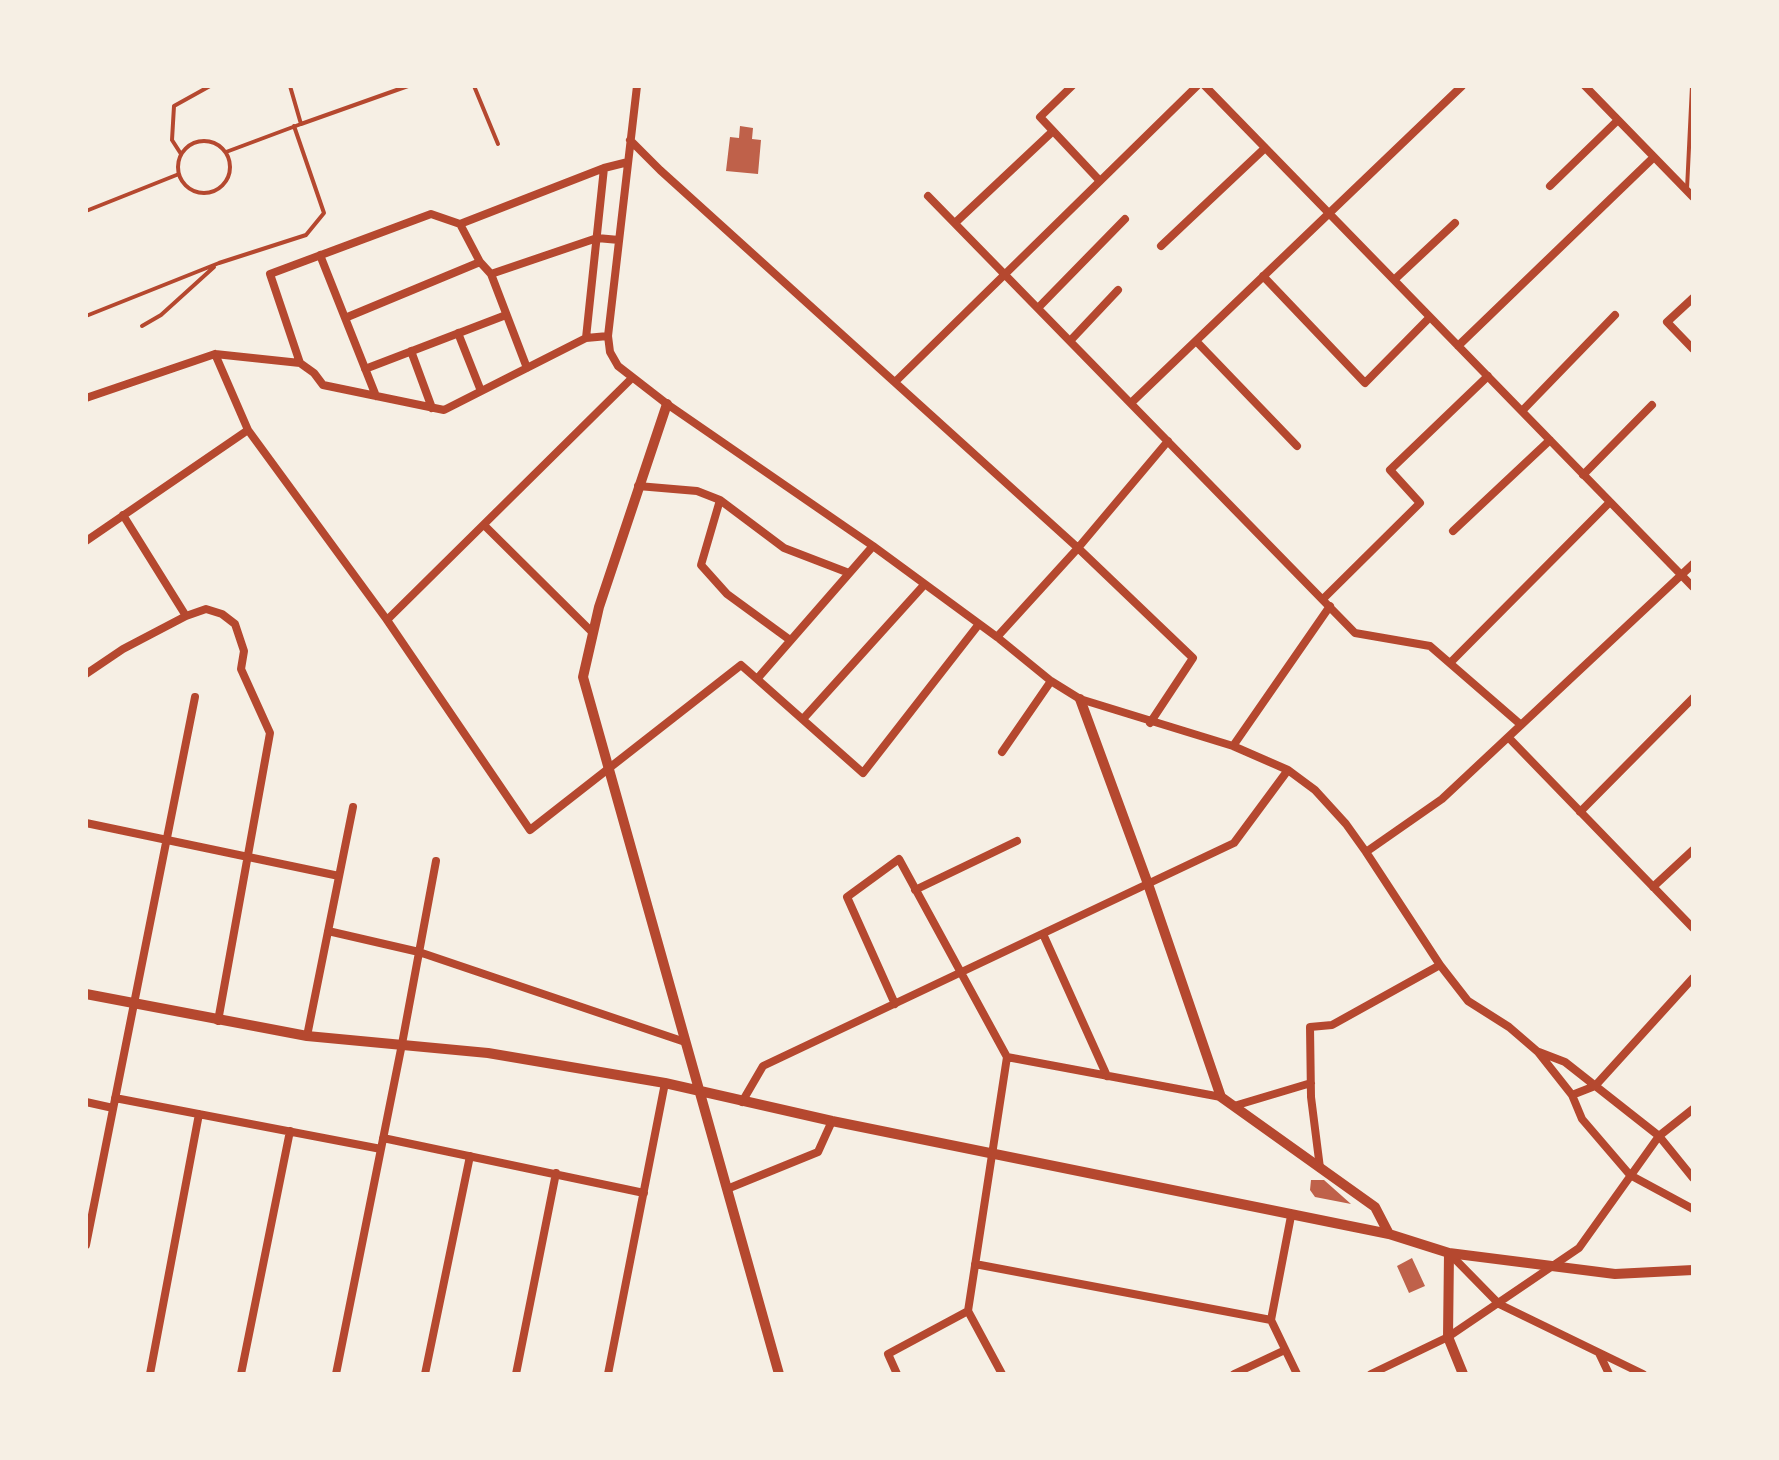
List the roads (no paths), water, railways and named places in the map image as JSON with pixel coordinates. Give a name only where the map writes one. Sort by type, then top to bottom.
[{"type":"street","points":[[637,86],[608,336],[610,352],[618,366],[667,404],[873,546],[997,637],[1051,681],[1080,699],[1233,746],[1288,770],[1315,790],[1346,824],[1440,965],[1468,1001],[1509,1027],[1538,1052],[1572,1095],[1582,1119],[1630,1175],[1693,1209]]},
{"type":"street","points":[[1072,86],[1040,117],[1100,181]]},
{"type":"street","points":[[896,381],[1197,86]]},
{"type":"street","points":[[1205,86],[1693,587]]},
{"type":"street","points":[[1131,403],[1462,86]]},
{"type":"street","points":[[1585,86],[1690,194]]},
{"type":"street","points":[[1550,186],[1618,120]]},
{"type":"street","points":[[955,223],[1053,131]]},
{"type":"street","points":[[630,140],[1078,548],[1193,658],[1150,723]]},
{"type":"street","points":[[1161,246],[1265,148]]},
{"type":"street","points":[[1458,346],[1654,157]]},
{"type":"street","points":[[300,363],[270,274],[431,214],[460,224],[604,168],[628,162]]},
{"type":"street","points":[[586,338],[604,168]]},
{"type":"street","points":[[928,196],[1355,633],[1430,646],[1520,724]]},
{"type":"street","points":[[1038,308],[1125,219]]},
{"type":"street","points":[[1394,280],[1455,223]]},
{"type":"street","points":[[460,224],[480,262],[491,274],[527,368]]},
{"type":"street","points":[[491,274],[597,238],[619,240]]},
{"type":"street","points":[[320,255],[376,396]]},
{"type":"street","points":[[345,318],[480,262]]},
{"type":"street","points":[[1263,276],[1365,383],[1430,317]]},
{"type":"street","points":[[1070,341],[1118,290]]},
{"type":"street","points":[[1693,298],[1667,322],[1693,349]]},
{"type":"street","points":[[365,369],[506,315]]},
{"type":"street","points":[[1522,411],[1615,315]]},
{"type":"street","points":[[458,333],[481,391]]},
{"type":"street","points":[[86,398],[215,354],[300,363],[314,373],[323,385],[444,410],[586,338],[608,336]]},
{"type":"street","points":[[1196,341],[1297,446]]},
{"type":"street","points":[[411,351],[432,408]]},
{"type":"street","points":[[215,354],[248,430],[387,620],[530,830],[741,665],[863,773],[979,624]]},
{"type":"street","points":[[1233,746],[1326,603],[1420,503],[1390,470],[1488,376]]},
{"type":"street","points":[[387,620],[632,378]]},
{"type":"street","points":[[667,404],[638,486],[593,633],[583,677],[779,1374]]},
{"type":"street","points":[[1583,475],[1652,405]]},
{"type":"street","points":[[86,541],[248,430]]},
{"type":"street","points":[[1453,531],[1550,440]]},
{"type":"street","points":[[997,637],[1078,548],[1168,441]]},
{"type":"street","points":[[638,486],[697,491],[720,500],[784,548],[849,573]]},
{"type":"street","points":[[720,500],[701,565],[727,594],[790,640]]},
{"type":"street","points":[[1450,663],[1610,502]]},
{"type":"street","points":[[123,515],[186,616]]},
{"type":"street","points":[[484,525],[593,633]]},
{"type":"street","points":[[757,679],[873,546]]},
{"type":"street","points":[[1366,852],[1442,799],[1693,564]]},
{"type":"street","points":[[803,719],[924,585]]},
{"type":"street","points":[[86,674],[123,649],[206,609],[222,614],[235,624],[244,651],[241,669],[270,733],[218,1021]]},
{"type":"street","points":[[1002,752],[1051,681]]},
{"type":"street","points":[[86,1245],[195,697]]},
{"type":"street","points":[[1580,812],[1693,698]]},
{"type":"street","points":[[1080,699],[1221,1097]]},
{"type":"street","points":[[1509,738],[1693,928]]},
{"type":"street","points":[[742,1102],[763,1066],[1234,843],[1288,770]]},
{"type":"street","points":[[307,1036],[353,807]]},
{"type":"street","points":[[86,823],[339,876]]},
{"type":"street","points":[[915,890],[1017,841]]},
{"type":"street","points":[[1653,887],[1693,850]]},
{"type":"street","points":[[895,1004],[847,897],[899,859],[1007,1057],[968,1311],[1002,1374]]},
{"type":"street","points":[[336,1374],[436,861]]},
{"type":"street","points":[[328,931],[419,952],[685,1042]]},
{"type":"street","points":[[1043,934],[1107,1076]]},
{"type":"street","points":[[1320,1168],[1311,1083],[1310,1027],[1332,1025],[1440,965]]},
{"type":"street","points":[[1572,1095],[1595,1086],[1693,978]]},
{"type":"street","points":[[86,994],[307,1036],[488,1053],[665,1083],[832,1121],[1389,1234],[1449,1253],[1615,1274],[1693,1270]]},
{"type":"street","points":[[1538,1052],[1565,1062],[1659,1136],[1693,1178]]},
{"type":"street","points":[[1007,1057],[1221,1097],[1375,1207],[1389,1234]]},
{"type":"street","points":[[608,1374],[665,1083]]},
{"type":"street","points":[[1234,1106],[1311,1083]]},
{"type":"street","points":[[86,1102],[199,1114],[381,1149]]},
{"type":"street","points":[[1371,1374],[1448,1337],[1579,1248],[1659,1136],[1693,1109]]},
{"type":"street","points":[[150,1374],[199,1114]]},
{"type":"street","points":[[727,1189],[818,1152],[832,1121]]},
{"type":"street","points":[[241,1374],[290,1131]]},
{"type":"street","points":[[383,1138],[644,1193]]},
{"type":"street","points":[[425,1374],[470,1156]]},
{"type":"street","points":[[516,1374],[556,1173]]},
{"type":"street","points":[[1291,1216],[1271,1320],[1297,1374]]},
{"type":"street","points":[[1449,1253],[1499,1304],[1643,1374]]},
{"type":"street","points":[[1449,1253],[1448,1337],[1463,1374]]},
{"type":"street","points":[[975,1264],[1271,1320]]},
{"type":"street","points":[[897,1374],[888,1354],[968,1311]]},
{"type":"street","points":[[1234,1374],[1285,1350]]},
{"type":"street","points":[[1599,1352],[1609,1374]]},
{"type":"lane","points":[[181,154],[191,144],[206,140],[214,142],[226,152],[231,166],[227,181],[208,193],[193,191],[186,186],[179,174],[181,154],[172,140],[174,106],[210,86]]},
{"type":"lane","points":[[290,86],[301,124]]},
{"type":"lane","points":[[226,152],[408,86]]},
{"type":"lane","points":[[474,86],[498,144]]},
{"type":"lane","points":[[1690,194],[1692,86]]},
{"type":"lane","points":[[86,316],[219,263],[306,235],[324,213],[294,126]]},
{"type":"lane","points":[[86,211],[179,174]]},
{"type":"lane","points":[[142,326],[161,315],[219,263]]}]
